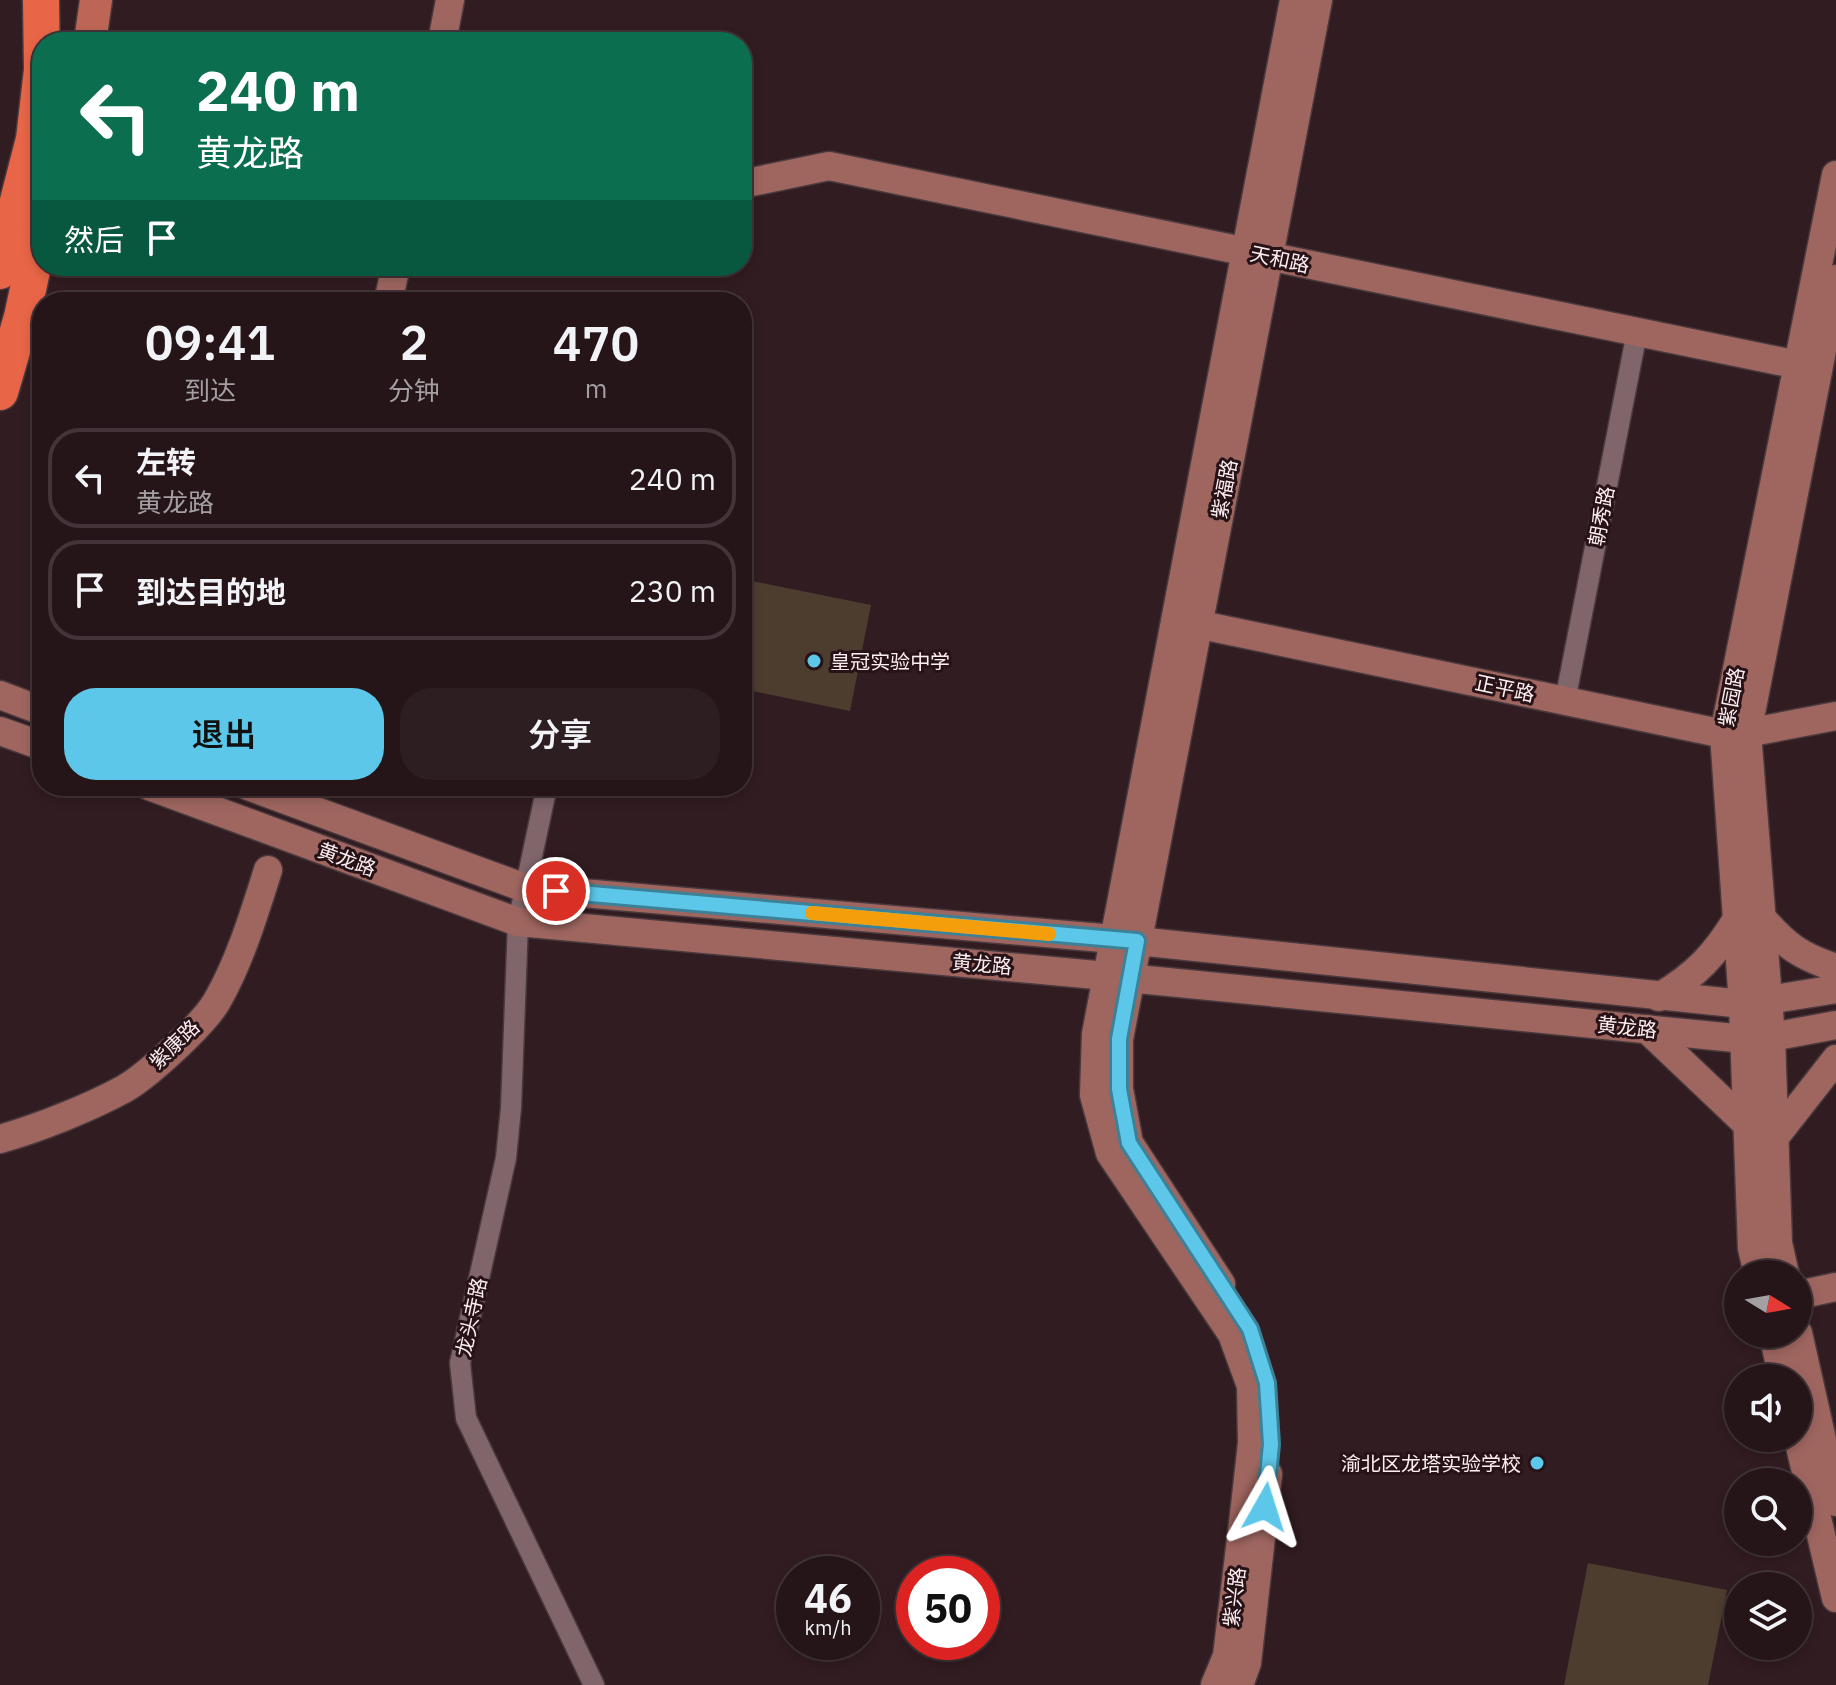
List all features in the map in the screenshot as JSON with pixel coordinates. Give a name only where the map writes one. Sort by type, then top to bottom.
[{"type":"highway","points":[[41,0],[41,32]]},
{"type":"highway","points":[[61,0],[62,32]]},
{"type":"highway","points":[[0,271],[32,147]]},
{"type":"highway","points":[[0,392],[32,270]]},
{"type":"main road","points":[[0,254],[19,139],[24,72],[24,0]]},
{"type":"main road","points":[[88,0],[90,32]]},
{"type":"main road","points":[[91,32],[96,0]]},
{"type":"main road","points":[[444,32],[450,0]]},
{"type":"main road","name":"紫福路","points":[[1257,255],[1294,0]]},
{"type":"main road","name":"紫福路","points":[[1118,977],[1257,255],[1318,0]]},
{"type":"main road","name":"天和路","points":[[752,182],[829,166],[1808,367]]},
{"type":"main road","name":"紫园路","points":[[1782,1260],[1778,1243],[1775,1137],[1758,1038],[1735,733],[1808,367],[1836,175]]},
{"type":"main road","points":[[22,317],[38,276]]},
{"type":"main road","name":"紫园路","points":[[1808,367],[1836,279]]},
{"type":"main road","name":"紫福路","points":[[1126,940],[1145,901],[1186,622]]},
{"type":"main road","name":"正平路","points":[[1186,622],[1735,733],[1836,716]]},
{"type":"main road","points":[[0,695],[32,707]]},
{"type":"main road","points":[[0,731],[32,742]]},
{"type":"main road","name":"黄龙路","points":[[176,796],[518,922],[1758,1038],[1836,1025]]},
{"type":"main road","name":"黄龙路","points":[[295,796],[525,888],[1126,940],[1659,997],[1756,1002],[1836,989]]},
{"type":"main road","points":[[250,824],[262,845],[268,870],[288,853],[308,845]]},
{"type":"main road","name":"紫康路","points":[[0,1139],[126,1088],[181,1042],[216,1003],[248,933],[268,870]]},
{"type":"main road","points":[[1145,901],[1157,928],[1178,945]]},
{"type":"main road","points":[[1659,997],[1686,981],[1749,918],[1803,955],[1836,968]]},
{"type":"main road","name":"紫兴路","points":[[1118,977],[1096,1034],[1094,1095],[1110,1153],[1232,1334],[1251,1386],[1252,1443],[1227,1656],[1215,1685]]},
{"type":"main road","name":"紫兴路","points":[[1118,977],[1119,1089],[1129,1143],[1250,1329],[1267,1383],[1271,1444],[1247,1663],[1239,1685]]},
{"type":"main road","points":[[1647,1029],[1748,1125]]},
{"type":"main road","name":"紫园路","points":[[1755,1260],[1748,1125],[1758,1038]]},
{"type":"main road","points":[[1775,1137],[1836,1059]]},
{"type":"main road","points":[[1812,1292],[1836,1287]]},
{"type":"main road","points":[[1801,1348],[1836,1502]]},
{"type":"main road","points":[[1801,1452],[1836,1598]]},
{"type":"street","name":"朝秀路","points":[[1565,701],[1637,332]]},
{"type":"street","name":"龙头寺路","points":[[545,796],[518,922],[511,1108],[506,1158],[460,1363],[466,1418],[594,1685]]},
{"type":"shaded area","points":[[752,581],[871,605],[850,711],[752,691]]},
{"type":"shaded area","points":[[1588,1563],[1724,1589],[1724,1605],[1708,1685],[1564,1685]]},
{"type":"slow traffic","points":[[812,913],[1049,934]]},
{"type":"place","name":"皇冠实验中学","points":[[814,661]]},
{"type":"place","name":"渝北区龙塔实验学校","points":[[1537,1463]]},
{"type":"route","points":[[556,891],[1137,941],[1119,1039],[1119,1089],[1129,1143],[1250,1329],[1267,1383],[1271,1444],[1265,1507]]}]
